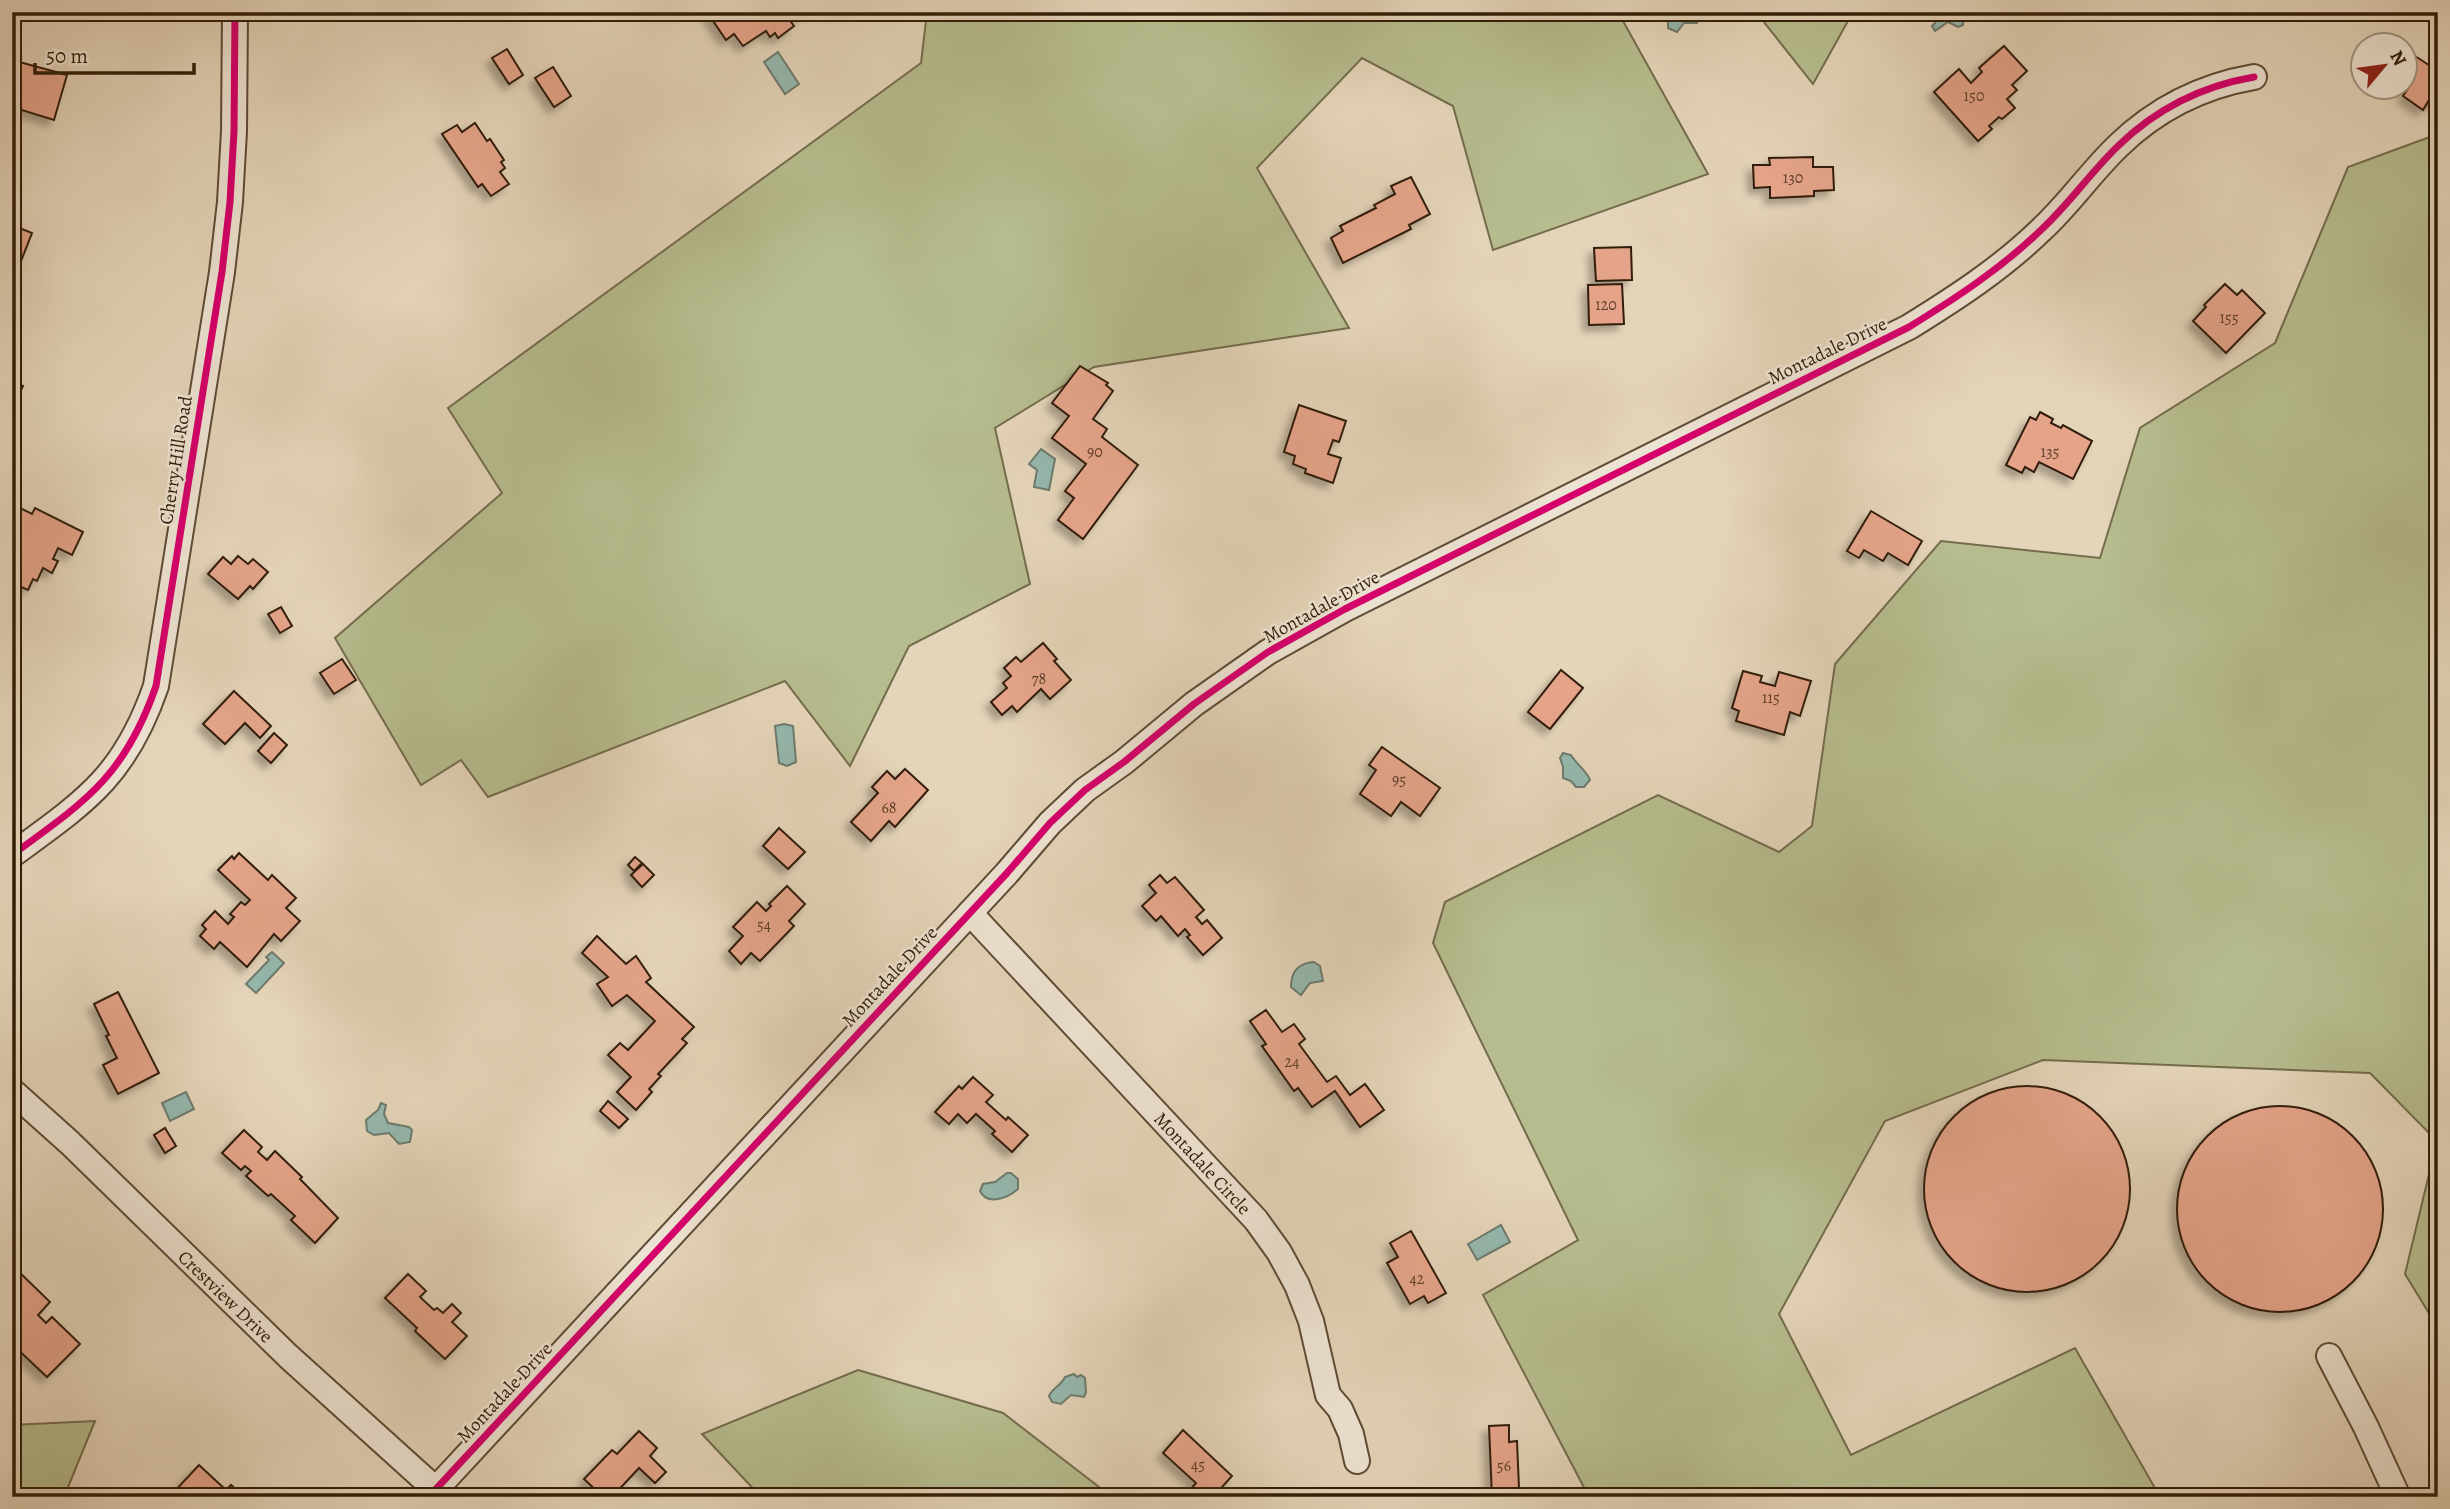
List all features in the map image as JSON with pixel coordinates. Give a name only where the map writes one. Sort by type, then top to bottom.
[{"type":"street","name":"Cherry Hill Road","points":[[12,855],[83,803],[108,778],[145,719],[156,686],[222,272],[234,131],[235,12]]},
{"type":"street","name":"Montadale Drive","points":[[440,1493],[1050,823],[1085,790],[1124,762],[1194,704],[1268,652],[1410,576],[1909,327],[1956,298],[2012,256],[2043,229],[2117,147],[2146,122],[2174,104],[2209,89],[2254,77]]},
{"type":"street","name":"Montadale Circle","points":[[970,913],[1256,1220],[1279,1252],[1297,1285],[1311,1321],[1328,1395],[1340,1409],[1351,1434],[1357,1461]]},
{"type":"street","name":"Crestview Drive","points":[[12,1091],[70,1143],[288,1356],[440,1493]]},
{"type":"street","points":[[2329,1356],[2398,1497]]},
{"type":"green space","points":[[927,12],[1618,12],[1708,174],[1493,250],[1453,106],[1362,58],[1257,168],[1349,328],[1094,367],[995,428],[1030,584],[909,646],[850,766],[785,681],[488,797],[461,760],[421,785],[335,638],[502,493],[448,408],[921,63]]},
{"type":"green space","points":[[1756,12],[1853,12],[1813,84]]},
{"type":"green space","points":[[2438,134],[2438,1328],[2405,1274],[2437,1141],[2370,1073],[2043,1060],[1885,1121],[1779,1314],[1851,1455],[2075,1348],[2160,1497],[1589,1497],[1483,1295],[1578,1240],[1433,943],[1445,902],[1658,795],[1779,852],[1812,826],[1835,664],[1941,541],[2100,558],[2140,428],[2275,343],[2348,167]]},
{"type":"green space","points":[[858,1370],[1003,1413],[1112,1497],[761,1497],[702,1434]]},
{"type":"green space","points":[[95,1421],[64,1497],[12,1497],[12,1425]]},
{"type":"water","points":[[1668,12],[1699,12],[1699,19],[1697,23],[1684,23],[1677,32],[1668,28]]},
{"type":"water","points":[[1936,12],[1964,12],[1963,25],[1958,27],[1948,22],[1935,31],[1932,26]]},
{"type":"water","points":[[778,52],[799,84],[785,94],[764,62]]},
{"type":"water","points":[[1041,449],[1055,459],[1049,490],[1034,487],[1037,470],[1029,464]]},
{"type":"water","points":[[775,726],[793,726],[796,762],[787,766],[779,763]]},
{"type":"water","points":[[1563,753],[1571,755],[1589,777],[1590,780],[1584,787],[1576,787],[1563,778],[1560,758]]},
{"type":"water","points":[[272,952],[284,963],[256,993],[246,984],[269,960],[266,957]]},
{"type":"water","points":[[1314,962],[1320,966],[1323,981],[1310,983],[1301,995],[1291,987],[1292,977],[1300,966]]},
{"type":"water","points":[[186,1092],[194,1109],[170,1121],[162,1103]]},
{"type":"water","points":[[381,1103],[386,1105],[384,1114],[388,1123],[412,1130],[410,1142],[399,1144],[389,1133],[374,1135],[367,1131],[366,1120],[378,1110]]},
{"type":"water","points":[[1007,1173],[1018,1179],[1018,1189],[998,1199],[983,1196],[980,1191],[983,1184],[995,1182]]},
{"type":"water","points":[[1501,1225],[1510,1242],[1477,1260],[1468,1244]]},
{"type":"water","points":[[1074,1374],[1085,1378],[1084,1397],[1071,1395],[1061,1404],[1052,1402],[1049,1396],[1051,1393],[1065,1377]]},
{"type":"building","points":[[707,12],[805,12],[791,22],[794,26],[778,38],[775,33],[770,37],[766,31],[743,46],[734,34],[726,40]]},
{"type":"building","points":[[2004,46],[2027,71],[2012,85],[2017,90],[2007,99],[2015,108],[2002,119],[1999,117],[1989,126],[1992,129],[1978,141],[1934,92],[1959,69],[1971,83],[1982,72],[1979,68]]},
{"type":"building","points":[[507,49],[523,75],[509,84],[492,58]]},
{"type":"building","points":[[2418,58],[2438,71],[2438,106],[2429,100],[2423,110],[2412,102],[2418,102]]},
{"type":"building","points":[[12,60],[67,75],[54,120],[12,107]]},
{"type":"building","points":[[553,67],[571,96],[554,107],[535,78]]},
{"type":"building","points":[[475,123],[504,160],[501,162],[505,168],[500,172],[509,184],[491,196],[482,184],[478,187],[442,134],[457,125],[462,132]]},
{"type":"building","points":[[1813,157],[1813,167],[1833,167],[1834,190],[1814,191],[1814,196],[1770,198],[1770,187],[1754,188],[1753,165],[1770,165],[1769,158]]},
{"type":"building","points":[[1411,177],[1430,214],[1409,225],[1411,229],[1343,263],[1331,238],[1343,231],[1340,226],[1376,208],[1374,205],[1395,194],[1391,186]]},
{"type":"building","points":[[12,225],[32,233],[12,284]]},
{"type":"building","points":[[1631,247],[1632,280],[1596,281],[1594,248]]},
{"type":"building","points":[[1622,284],[1624,324],[1589,325],[1588,285]]},
{"type":"building","points":[[2225,284],[2237,295],[2242,290],[2265,313],[2226,353],[2193,321],[2206,307],[2204,305]]},
{"type":"building","points":[[1080,366],[1108,383],[1106,385],[1113,391],[1093,419],[1107,429],[1102,437],[1138,465],[1083,539],[1058,520],[1074,498],[1065,491],[1086,464],[1052,438],[1069,416],[1052,403]]},
{"type":"building","points":[[12,381],[23,386],[12,408]]},
{"type":"building","points":[[1299,405],[1346,421],[1339,442],[1333,440],[1328,454],[1341,458],[1333,483],[1305,473],[1306,469],[1293,464],[1295,456],[1284,452]]},
{"type":"building","points":[[2040,412],[2053,419],[2051,423],[2061,428],[2063,425],[2092,441],[2073,479],[2039,462],[2034,472],[2025,467],[2022,473],[2006,465],[2030,417],[2036,420]]},
{"type":"building","points":[[12,504],[32,514],[35,508],[83,532],[72,555],[58,548],[53,559],[58,561],[52,573],[43,568],[37,581],[33,579],[28,590],[12,583]]},
{"type":"building","points":[[1871,511],[1922,541],[1908,565],[1888,553],[1883,561],[1864,550],[1859,558],[1847,551]]},
{"type":"building","points":[[238,556],[248,564],[253,559],[268,572],[253,589],[250,586],[238,599],[208,574],[223,557],[231,564]]},
{"type":"building","points":[[281,607],[292,626],[280,633],[268,614]]},
{"type":"building","points":[[1043,643],[1071,680],[1050,699],[1041,689],[1017,712],[1012,706],[1002,715],[991,702],[1007,688],[1003,683],[1011,676],[1004,668],[1016,657],[1021,662]]},
{"type":"building","points":[[342,659],[356,680],[334,694],[320,673]]},
{"type":"building","points":[[1561,670],[1583,688],[1550,729],[1528,712]]},
{"type":"building","points":[[1743,671],[1762,676],[1760,682],[1775,686],[1779,672],[1811,681],[1800,716],[1790,712],[1784,735],[1736,721],[1739,711],[1732,708]]},
{"type":"building","points":[[234,691],[271,726],[260,738],[245,723],[225,744],[203,724]]},
{"type":"building","points":[[274,733],[287,745],[271,763],[258,751]]},
{"type":"building","points":[[1382,747],[1440,788],[1420,816],[1401,802],[1391,816],[1360,794],[1376,770],[1369,765]]},
{"type":"building","points":[[905,769],[928,790],[895,827],[889,821],[871,841],[851,822],[878,793],[872,787],[887,771],[895,779]]},
{"type":"building","points":[[779,828],[805,852],[788,869],[763,846]]},
{"type":"building","points":[[239,853],[268,880],[272,875],[296,898],[286,908],[300,921],[281,941],[274,934],[247,967],[220,942],[214,949],[200,936],[206,929],[202,925],[215,911],[228,924],[234,917],[230,914],[241,902],[245,905],[250,900],[218,870]]},
{"type":"building","points":[[635,857],[642,863],[634,871],[628,865]]},
{"type":"building","points":[[643,864],[654,875],[642,887],[631,875]]},
{"type":"building","points":[[1160,875],[1167,883],[1175,877],[1204,910],[1196,917],[1202,924],[1207,920],[1222,938],[1203,955],[1187,937],[1190,935],[1185,929],[1178,936],[1161,916],[1156,921],[1142,906],[1156,893],[1149,885]]},
{"type":"building","points":[[787,886],[805,904],[789,921],[794,926],[760,961],[751,953],[741,964],[729,951],[743,936],[733,927],[757,902],[766,911],[771,906],[769,904]]},
{"type":"building","points":[[597,936],[626,964],[636,956],[651,978],[646,982],[694,1027],[682,1039],[687,1043],[658,1074],[661,1076],[649,1089],[652,1092],[636,1110],[617,1092],[631,1077],[608,1055],[620,1043],[628,1050],[655,1021],[627,995],[612,1006],[597,984],[608,977],[582,953]]},
{"type":"building","points":[[118,992],[159,1073],[118,1094],[103,1065],[117,1058],[94,1004]]},
{"type":"building","points":[[1266,1010],[1282,1032],[1294,1024],[1305,1039],[1299,1044],[1327,1082],[1336,1076],[1350,1095],[1365,1084],[1384,1110],[1360,1127],[1335,1091],[1312,1107],[1298,1088],[1294,1091],[1262,1046],[1266,1044],[1250,1021]]},
{"type":"building","points":[[973,1077],[993,1095],[986,1102],[1028,1135],[1012,1152],[992,1134],[995,1131],[976,1114],[967,1123],[958,1114],[949,1124],[935,1112],[959,1086],[962,1089]]},
{"type":"building","points":[[2027,1086],[2066,1094],[2084,1103],[2100,1116],[2113,1132],[2122,1150],[2130,1189],[2122,1228],[2113,1246],[2100,1262],[2084,1275],[2066,1284],[2027,1292],[1988,1284],[1970,1275],[1954,1262],[1941,1246],[1932,1228],[1924,1189],[1932,1150],[1941,1132],[1954,1116],[1970,1103],[1988,1094]]},
{"type":"building","points":[[608,1101],[628,1119],[619,1128],[600,1111]]},
{"type":"building","points":[[2280,1106],[2319,1114],[2337,1123],[2353,1136],[2366,1152],[2375,1170],[2383,1209],[2375,1248],[2366,1266],[2353,1282],[2337,1295],[2319,1304],[2280,1312],[2241,1304],[2223,1295],[2207,1282],[2194,1266],[2185,1248],[2177,1209],[2185,1170],[2194,1152],[2207,1136],[2223,1123],[2241,1114]]},
{"type":"building","points":[[165,1128],[176,1146],[165,1153],[154,1135]]},
{"type":"building","points":[[244,1130],[262,1147],[258,1152],[267,1160],[275,1151],[338,1218],[315,1243],[291,1220],[295,1216],[246,1176],[251,1171],[245,1166],[241,1170],[222,1153]]},
{"type":"building","points":[[1411,1231],[1446,1293],[1428,1303],[1424,1296],[1410,1304],[1387,1263],[1398,1257],[1390,1243]]},
{"type":"building","points":[[14,1267],[50,1302],[38,1315],[46,1323],[52,1317],[80,1344],[47,1377],[12,1344]]},
{"type":"building","points":[[408,1274],[426,1291],[420,1297],[434,1310],[437,1308],[443,1313],[452,1304],[461,1313],[452,1322],[467,1336],[445,1359],[385,1298]]},
{"type":"building","points":[[1509,1425],[1509,1442],[1517,1441],[1519,1488],[1540,1488],[1541,1497],[1492,1497],[1489,1426]]},
{"type":"building","points":[[1183,1430],[1232,1476],[1213,1497],[1184,1497],[1196,1483],[1163,1453]]},
{"type":"building","points":[[639,1431],[657,1448],[650,1456],[666,1472],[655,1483],[639,1468],[612,1497],[603,1497],[584,1479],[612,1450],[617,1454]]},
{"type":"building","points":[[199,1465],[226,1490],[231,1485],[244,1497],[179,1497],[174,1492]]},
{"type":"cycle path","points":[[12,855],[82,802],[100,784],[131,743],[156,686],[222,272],[234,131],[235,12]]},
{"type":"cycle path","points":[[436,1489],[1007,873],[1050,823],[1085,790],[1124,762],[1194,704],[1268,652],[1345,609],[1909,327],[2011,257],[2052,219],[2118,146],[2148,121],[2198,93],[2254,77]]}]
